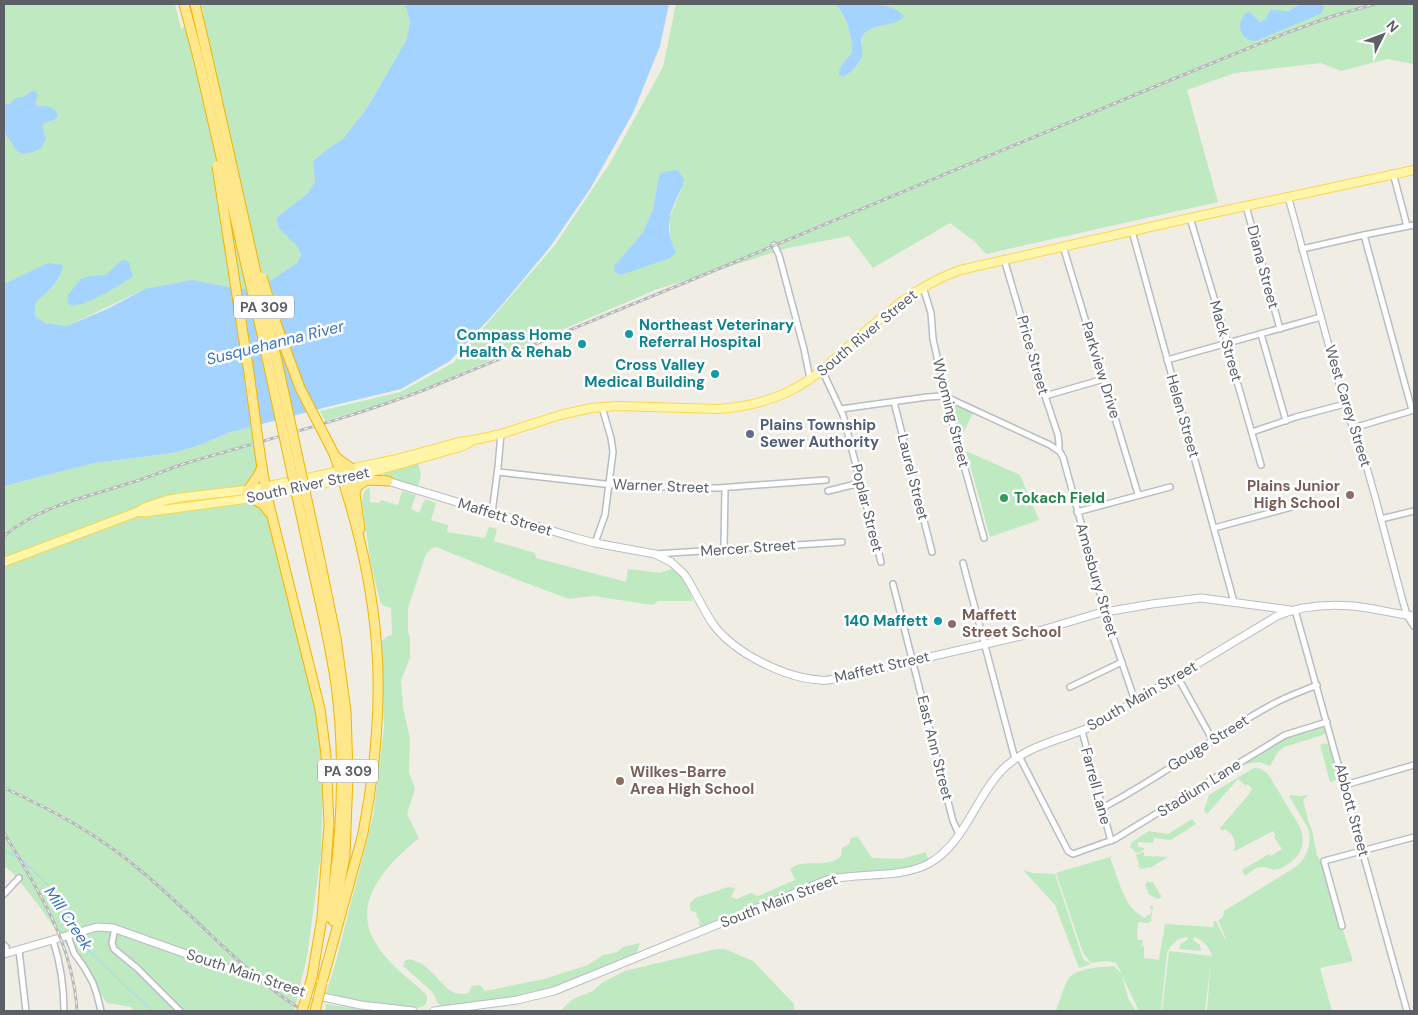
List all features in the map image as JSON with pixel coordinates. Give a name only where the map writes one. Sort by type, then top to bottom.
[{"type":"highway","name":"PA 309","points":[[184,4],[203,56],[245,219],[315,560],[336,687],[341,740],[341,806],[335,877],[312,977],[302,1011]]},
{"type":"highway","name":"PA 309","points":[[196,4],[203,56],[261,330],[315,560],[336,638],[346,711],[348,775],[345,856],[322,981],[314,1011]]},
{"type":"highway","points":[[203,56],[222,202],[261,464],[271,515],[320,709],[326,755],[329,825],[322,918],[312,977]]},
{"type":"highway","points":[[245,219],[286,353],[300,388],[334,454],[341,475],[363,556],[371,596],[378,663],[378,715],[372,776],[363,834],[322,981]]},
{"type":"highway","points":[[334,454],[341,462],[351,468]]},
{"type":"highway","points":[[261,464],[258,476],[248,494],[263,504],[271,515]]},
{"type":"highway","points":[[354,524],[350,486],[362,475]]},
{"type":"highway","points":[[363,556],[355,499],[356,490],[365,481],[388,481]]},
{"type":"main road","name":"South River Street","points":[[341,475],[351,468],[501,434],[560,415],[602,407],[735,408],[763,401],[780,395],[810,379],[912,293],[960,270],[1288,196],[1414,170]]},
{"type":"main road","name":"South River Street","points":[[4,562],[167,500],[189,496],[266,492],[341,475],[362,475],[460,448],[474,440]]},
{"type":"main road","name":"Maffett Street","points":[[351,468],[362,475],[388,481],[595,544],[655,554],[671,562],[684,574],[714,625],[730,642],[752,658],[803,678],[822,680],[838,678],[1025,635],[1106,612],[1196,598],[1293,610]]},
{"type":"main road","name":"South Main Street","points":[[434,1011],[517,1000],[546,994],[827,880],[850,876],[892,874],[917,869],[939,857],[959,834],[998,775],[1017,758],[1047,743],[1099,723],[1277,616],[1293,610],[1322,606],[1355,606],[1411,615]]},
{"type":"main road","name":"South Main Street","points":[[5,954],[97,927],[115,928],[223,967],[318,996],[369,1007],[413,1011]]},
{"type":"street","points":[[1393,174],[1407,226]]},
{"type":"street","name":"West Carey Street","points":[[1288,196],[1345,404],[1359,440],[1414,626]]},
{"type":"street","name":"Diana Street","points":[[1246,206],[1280,329]]},
{"type":"street","name":"Mack Street","points":[[1190,218],[1228,344],[1228,350],[1261,465]]},
{"type":"street","points":[[1302,249],[1414,225]]},
{"type":"street","name":"Helen Street","points":[[1132,231],[1234,602]]},
{"type":"street","points":[[1353,428],[1413,410],[1364,235]]},
{"type":"street","points":[[774,245],[783,270],[810,379]]},
{"type":"street","name":"Parkview Drive","points":[[1063,246],[1138,494]]},
{"type":"street","name":"Price Street","points":[[1004,259],[1058,435],[1059,450]]},
{"type":"street","name":"Wyoming Street","points":[[923,287],[931,313],[933,339],[946,397],[984,538]]},
{"type":"street","points":[[1167,360],[1321,317]]},
{"type":"street","points":[[1261,334],[1286,421]]},
{"type":"street","name":"Poplar Street","points":[[822,370],[841,409],[881,562]]},
{"type":"street","points":[[1045,396],[1104,379]]},
{"type":"street","points":[[841,409],[936,396],[946,397],[1059,450]]},
{"type":"street","name":"Laurel Street","points":[[894,402],[932,552]]},
{"type":"street","points":[[1252,432],[1312,412],[1345,404]]},
{"type":"street","points":[[595,544],[605,515],[613,452],[602,407]]},
{"type":"street","points":[[492,513],[501,434]]},
{"type":"street","name":"Amesbury Street","points":[[1059,450],[1063,457],[1106,612],[1135,701]]},
{"type":"street","name":"Warner Street","points":[[498,472],[608,484],[725,488],[826,480]]},
{"type":"street","points":[[828,491],[860,483]]},
{"type":"street","points":[[1078,512],[1138,494],[1170,487]]},
{"type":"street","points":[[724,550],[725,488]]},
{"type":"street","points":[[1214,528],[1314,502]]},
{"type":"street","points":[[1381,519],[1414,511]]},
{"type":"street","name":"Mercer Street","points":[[655,554],[842,542]]},
{"type":"street","points":[[963,563],[1017,758]]},
{"type":"street","name":"East Ann Street","points":[[893,584],[954,821],[959,834]]},
{"type":"street","name":"Abbott Street","points":[[1293,610],[1317,685],[1407,1011]]},
{"type":"street","points":[[1070,687],[1122,662]]},
{"type":"street","points":[[1177,676],[1212,739]]},
{"type":"street","name":"Gouge Street","points":[[1102,808],[1212,739],[1274,703],[1317,685]]},
{"type":"street","name":"Stadium Lane","points":[[1017,758],[1070,853],[1079,853],[1112,841],[1285,735],[1327,722]]},
{"type":"street","name":"Farrell Lane","points":[[1082,731],[1112,841]]},
{"type":"street","points":[[1345,785],[1414,766]]},
{"type":"street","points":[[1342,926],[1324,861],[1414,837]]},
{"type":"street","points":[[4,894],[19,878]]},
{"type":"street","points":[[115,928],[112,943],[114,949],[137,968],[180,1011]]},
{"type":"street","points":[[70,935],[74,953],[93,983],[101,1011]]},
{"type":"street","points":[[53,940],[64,985],[64,1011]]},
{"type":"street","points":[[4,945],[6,947],[5,954]]},
{"type":"street","points":[[19,950],[26,1011]]},
{"type":"green space","points":[[4,4],[175,4],[181,29],[204,15],[201,4],[405,4],[410,22],[406,41],[367,108],[343,139],[313,161],[315,181],[308,193],[276,218],[279,229],[297,246],[301,255],[297,263],[259,288],[145,289],[67,326],[45,323],[35,316],[34,303],[54,286],[48,264],[4,284]]},
{"type":"green space","points":[[676,4],[835,4],[846,20],[851,40],[852,53],[844,62],[845,76],[860,62],[863,37],[869,29],[900,21],[891,7],[873,4],[1301,4],[1288,10],[1268,13],[1266,19],[1260,22],[1251,13],[1240,31],[1322,4],[1414,4],[1414,64],[1387,59],[1341,71],[1321,63],[1235,73],[1187,90],[1218,202],[986,254],[974,241],[950,223],[873,268],[849,236],[788,248],[655,290],[437,383],[378,405],[325,421],[320,411],[400,392],[453,363],[555,245],[610,163],[663,67]],"holes":[[[659,176],[683,185],[669,219],[671,243],[633,247],[642,234],[653,209]]]},
{"type":"green space","points":[[952,403],[973,413],[961,437]]},
{"type":"green space","points":[[252,426],[257,464],[269,525],[317,713],[323,786],[321,854],[307,957],[294,1011],[134,1011],[131,1007],[107,1003],[37,903],[13,873],[4,866],[4,486],[95,463],[173,453]]},
{"type":"green space","name":"Tokach Field","points":[[966,451],[1020,475],[1039,520],[990,537]]},
{"type":"green space","points":[[418,463],[421,474],[418,487],[384,475],[385,472]]},
{"type":"green space","points":[[368,488],[370,489],[370,502],[379,503],[381,500],[398,505],[402,491],[416,495],[411,509],[419,513],[425,499],[436,503],[431,520],[448,525],[447,532],[485,538],[489,527],[497,529],[494,541],[535,553],[536,558],[626,582],[628,569],[662,573],[672,569],[686,583],[693,601],[658,601],[653,605],[593,596],[569,599],[436,547],[426,554],[408,608],[410,658],[401,680],[403,707],[410,739],[409,772],[415,789],[407,814],[419,838],[396,858],[386,870],[370,897],[367,911],[369,926],[380,950],[398,970],[426,994],[427,1000],[425,1005],[412,1008],[374,1004],[326,993],[373,817],[384,727],[382,641],[392,635],[391,608],[384,606],[380,602],[370,559],[362,501],[364,492]]},
{"type":"green space","points":[[1324,727],[1325,732],[1323,735],[1284,747],[1278,752],[1270,766],[1260,762],[1245,763],[1287,735]]},
{"type":"green space","points":[[1325,743],[1329,745],[1337,777],[1336,780],[1330,782],[1320,745]]},
{"type":"green space","points":[[1254,768],[1261,769],[1268,774],[1300,827],[1303,843],[1297,857],[1283,867],[1274,870],[1260,867],[1245,876],[1242,870],[1269,854],[1271,856],[1282,849],[1274,837],[1276,836],[1273,831],[1235,851],[1233,849],[1235,848],[1235,842],[1233,837],[1227,831],[1224,829],[1222,831],[1220,828],[1250,793],[1252,788],[1247,784],[1246,786],[1238,779],[1207,814],[1204,811],[1209,795]]},
{"type":"green space","points":[[1308,795],[1303,800],[1317,855],[1322,865],[1353,961],[1320,968],[1332,1011],[1207,1011],[1211,960],[1205,1011],[1162,1011],[1169,951],[1212,956],[1206,944],[1194,937],[1193,940],[1200,945],[1201,951],[1179,949],[1188,937],[1175,942],[1167,953],[1161,1011],[1139,1011],[1122,976],[1128,998],[1136,1011],[1056,1011],[1065,985],[1069,978],[1078,972],[1114,966],[1122,974],[1116,963],[1107,961],[1091,963],[1083,953],[1056,873],[1113,856],[1110,858],[1119,883],[1132,908],[1145,918],[1147,915],[1150,915],[1151,905],[1153,906],[1151,921],[1148,923],[1138,922],[1137,938],[1143,940],[1144,958],[1160,960],[1165,924],[1213,927],[1214,921],[1216,921],[1226,939],[1218,920],[1223,917],[1224,911],[1297,866],[1306,854],[1310,839],[1308,828],[1289,796]]},
{"type":"green space","points":[[1192,819],[1196,824],[1171,840],[1154,838],[1153,843],[1138,842],[1138,847],[1144,848],[1144,850],[1138,853],[1130,848],[1132,842],[1149,831],[1168,834]]},
{"type":"green space","points":[[858,837],[872,858],[901,859],[926,852],[928,860],[905,868],[838,874],[820,879],[700,928],[699,919],[696,917],[697,913],[690,910],[690,903],[695,898],[728,887],[735,888],[731,897],[736,899],[751,893],[758,896],[795,880],[790,869],[800,864],[832,861],[841,856],[842,848],[849,844],[851,838]]},
{"type":"green space","points":[[1144,852],[1144,856],[1168,857],[1150,868],[1142,869],[1138,867],[1136,855]]},
{"type":"green space","points":[[1023,870],[1033,873],[1055,874],[1083,959],[1091,964],[1079,968],[1055,905]]},
{"type":"green space","points":[[1148,881],[1150,883],[1152,881],[1162,897],[1157,899],[1149,894],[1145,885]]},
{"type":"green space","points":[[640,943],[636,955],[566,984],[518,996],[446,1006],[440,1005],[434,994],[403,966],[405,961],[409,959],[419,962],[450,990],[462,994],[469,993],[472,986],[480,985],[485,991],[544,979],[588,965],[603,955]]},
{"type":"green space","points":[[716,949],[725,949],[753,961],[794,1004],[794,1011],[560,1011],[573,999],[593,991],[603,982],[625,971]]},
{"type":"green space","points":[[326,1004],[374,1011],[325,1011]]},
{"type":"water","name":"Susquehanna River","points":[[405,4],[669,4],[660,46],[633,113],[590,189],[550,247],[501,306],[450,361],[401,389],[231,432],[197,446],[173,453],[95,463],[4,486],[4,284],[48,263],[63,265],[56,282],[35,303],[35,316],[45,323],[67,326],[107,309],[145,289],[192,280],[239,289],[259,288],[297,263],[301,255],[297,246],[279,229],[276,218],[308,193],[315,181],[313,161],[343,139],[367,108],[406,41],[410,22]]},
{"type":"water","points":[[835,4],[883,5],[899,12],[904,17],[894,23],[871,29],[867,32],[862,39],[860,61],[851,72],[843,77],[839,75],[839,72],[843,63],[852,53],[851,40],[846,20]]},
{"type":"water","points":[[1301,4],[1322,4],[1324,8],[1320,14],[1256,41],[1246,38],[1241,31],[1241,21],[1247,12],[1251,13],[1260,22],[1266,19],[1271,10],[1288,11]]},
{"type":"water","points":[[35,91],[38,96],[35,103],[36,106],[53,108],[58,116],[54,120],[44,123],[42,127],[46,139],[41,148],[23,154],[17,151],[6,135],[4,104],[9,104],[16,98]]},
{"type":"water","points":[[677,170],[684,179],[672,210],[669,226],[669,234],[676,252],[670,258],[621,275],[615,272],[614,266],[642,234],[653,209],[659,176],[665,172]]},
{"type":"water","points":[[124,260],[130,263],[133,275],[131,278],[92,300],[70,305],[68,295],[81,279],[90,276],[106,275],[119,262]]},
{"type":"waterway","name":"Mill Creek","points":[[4,851],[21,859],[50,887],[76,929]]},
{"type":"waterway","name":"Mill Creek","points":[[79,934],[89,951],[152,1011]]},
{"type":"railway","points":[[4,536],[18,525],[33,517],[66,503],[183,464],[364,411],[424,390],[1286,33],[1330,17],[1375,4]]},
{"type":"railway","points":[[4,788],[61,816],[113,849],[155,883],[257,977],[304,1011]]},
{"type":"railway","points":[[4,833],[52,918],[69,963],[77,1011]]},
{"type":"place","name":"Northeast Veterinary Referral Hospital","points":[[629,334]]},
{"type":"place","name":"Compass Home Health & Rehab","points":[[582,344]]},
{"type":"place","name":"Cross Valley Medical Building","points":[[715,374]]},
{"type":"place","name":"Plains Township Sewer Authority","points":[[750,434]]},
{"type":"place","name":"Plains Junior High School","points":[[1350,495]]},
{"type":"place","name":"Tokach Field","points":[[1004,498]]},
{"type":"place","name":"140 Maffett","points":[[938,621]]},
{"type":"place","name":"Maffett Street School","points":[[952,624]]},
{"type":"place","name":"Wilkes-Barre Area High School","points":[[620,781]]}]
